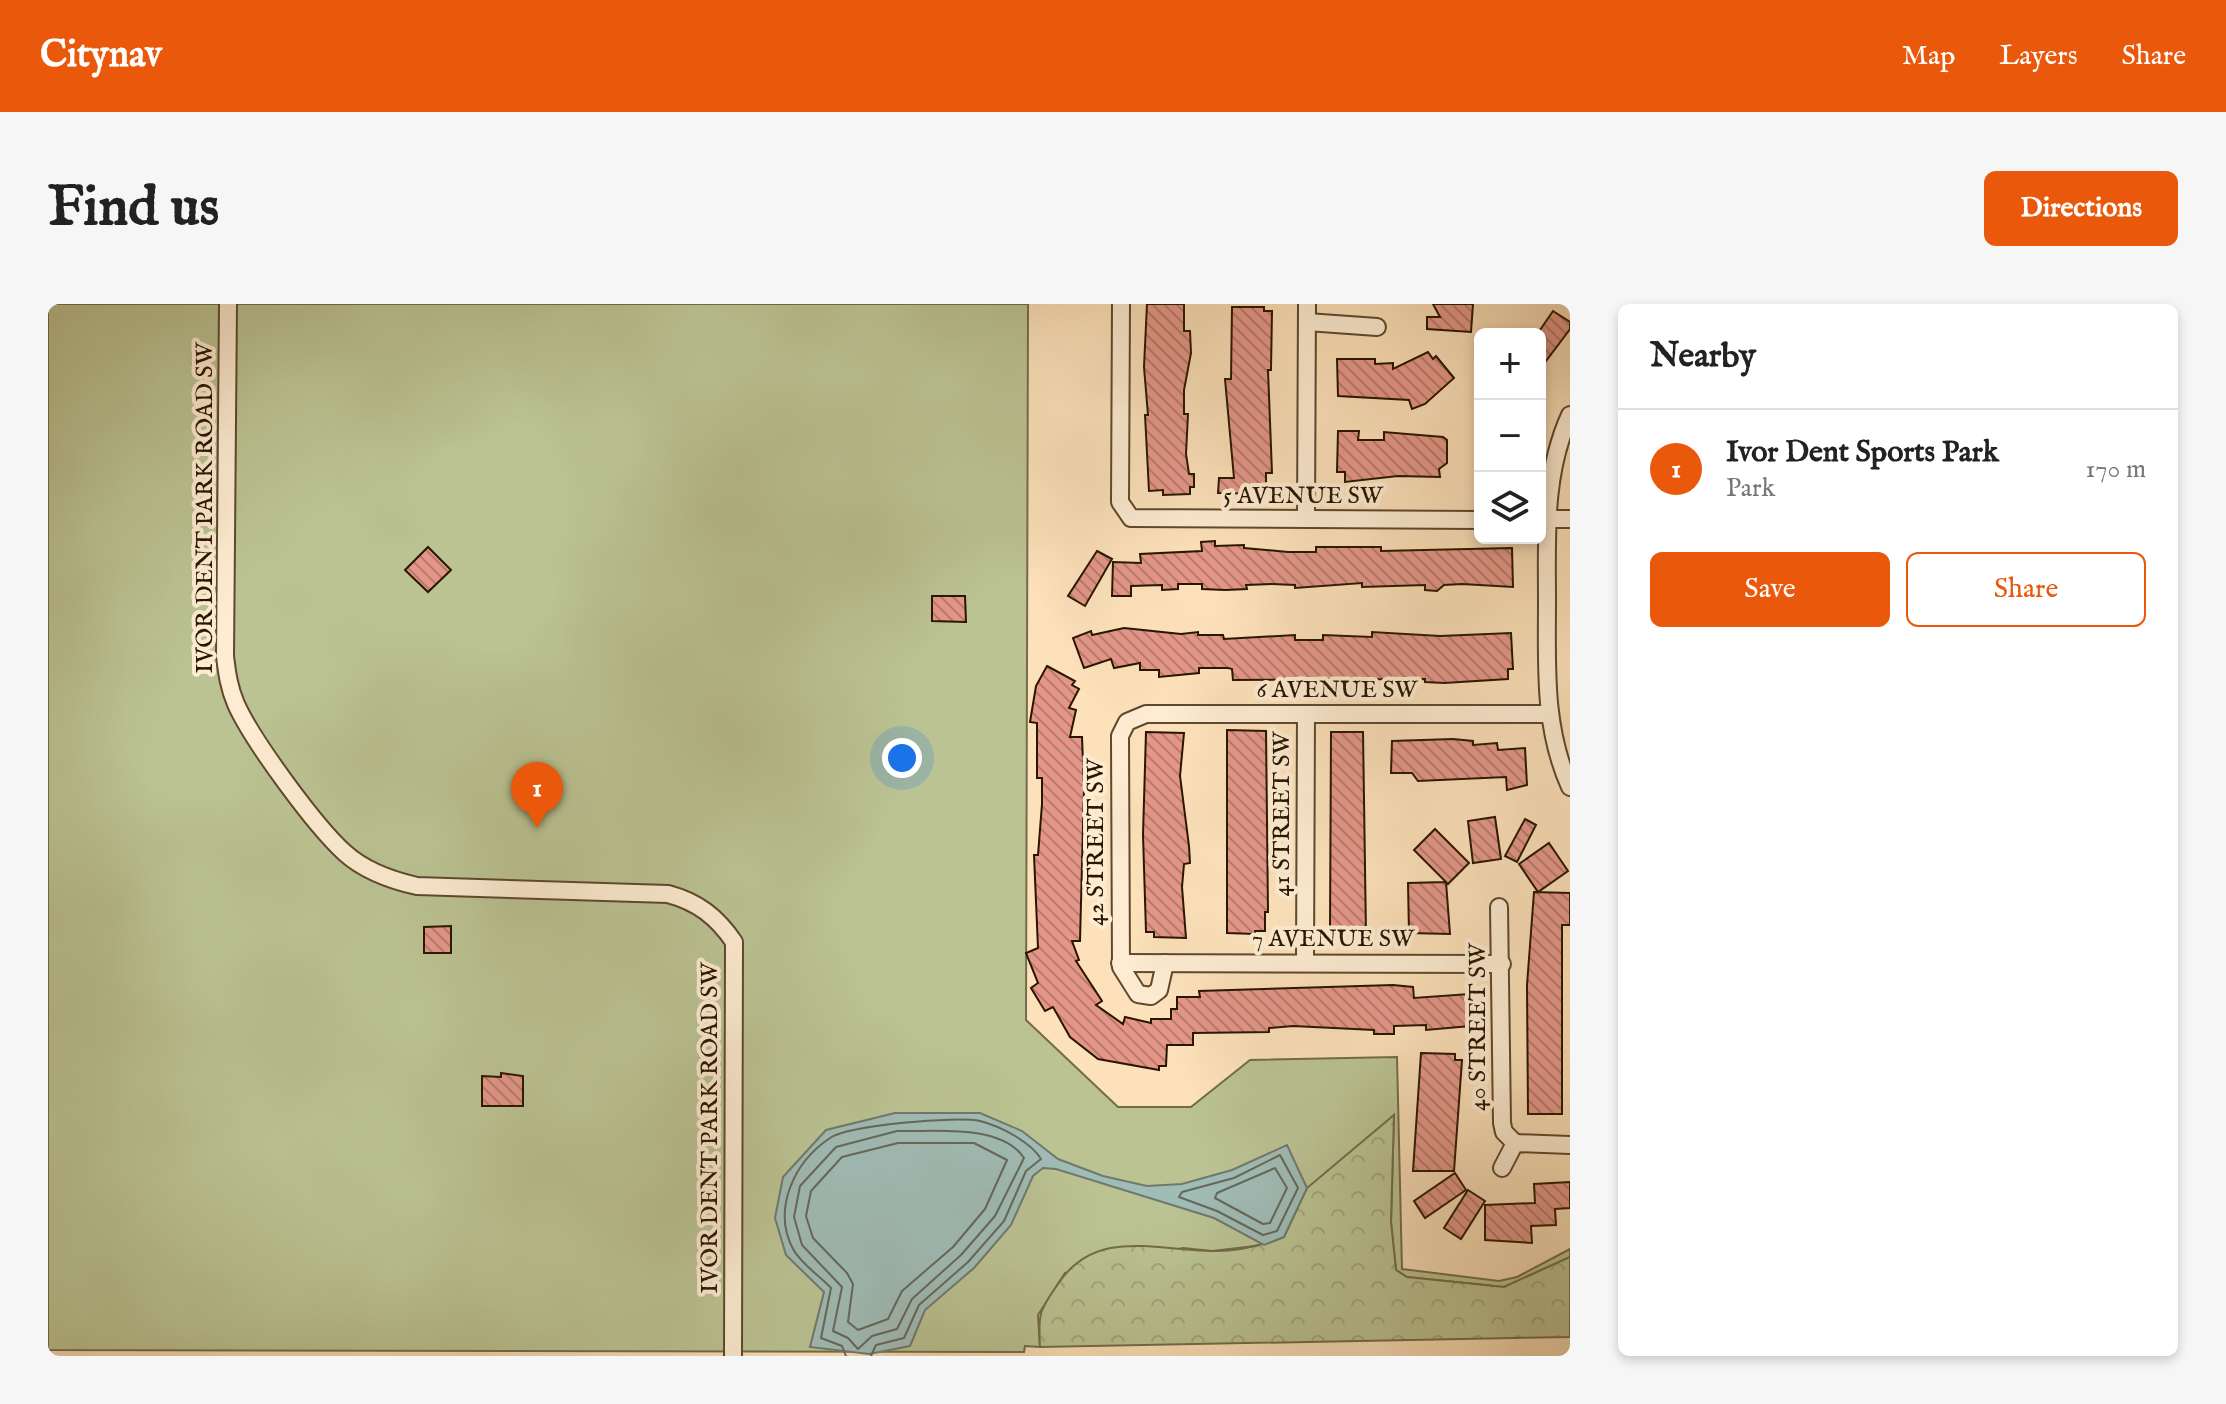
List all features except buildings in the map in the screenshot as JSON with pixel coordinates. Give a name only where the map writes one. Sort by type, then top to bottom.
[{"type":"street","name":"IVOR DENT PARK ROAD SW","points":[[228,304],[225,656],[228,683],[237,707],[283,777],[344,852],[395,881],[417,886],[668,894],[700,906],[720,922],[734,942],[733,1356]]},
{"type":"street","name":"5 AVENUE SW","points":[[1121,304],[1120,502],[1127,515],[1142,520],[1474,520]]},
{"type":"street","points":[[1306,519],[1307,304]]},
{"type":"street","points":[[1307,322],[1377,327]]},
{"type":"street","points":[[1546,502],[1552,468],[1570,415]]},
{"type":"street","points":[[1546,519],[1570,519]]},
{"type":"street","points":[[1544,544],[1548,714],[1570,787]]},
{"type":"street","name":"6 AVENUE SW","points":[[1127,722],[1146,714],[1548,714]]},
{"type":"street","name":"41 STREET SW","points":[[1305,963],[1306,714]]},
{"type":"street","name":"42 STREET SW","points":[[1120,963],[1120,736],[1127,722]]},
{"type":"street","name":"40 STREET SW","points":[[1499,907],[1502,1123],[1504,1132],[1515,1143]]},
{"type":"street","points":[[1120,963],[1133,988],[1146,997],[1159,990],[1165,963]]},
{"type":"street","name":"7 AVENUE SW","points":[[1120,963],[1502,964]]},
{"type":"street","points":[[1502,1168],[1515,1143],[1570,1145]]},
{"type":"green space","points":[[48,304],[1028,304],[1026,1020],[1118,1107],[1191,1107],[1250,1060],[1397,1057],[1402,1269],[1499,1281],[1517,1277],[1570,1249],[1570,1257],[1504,1287],[1407,1277],[1396,1270],[1391,1222],[1394,1115],[1264,1245],[1212,1251],[1183,1248],[1065,1273],[1038,1315],[1040,1347],[1025,1346],[1024,1352],[48,1350]]},
{"type":"green space","points":[[1394,1115],[1391,1222],[1396,1270],[1407,1277],[1504,1287],[1570,1257],[1570,1337],[1040,1347],[1041,1313],[1073,1266],[1090,1255],[1127,1246],[1229,1250],[1284,1237],[1307,1188]]},
{"type":"water","points":[[895,1113],[980,1113],[1022,1131],[1058,1159],[1103,1176],[1147,1186],[1182,1184],[1232,1170],[1287,1145],[1307,1188],[1284,1237],[1264,1245],[1214,1218],[1056,1169],[1043,1168],[1033,1176],[1011,1225],[974,1268],[925,1310],[910,1346],[869,1354],[810,1347],[824,1292],[786,1255],[775,1218],[783,1177],[826,1130]]},
{"type":"place","name":"Ivor Dent Sports Park","points":[[537,828]]}]
